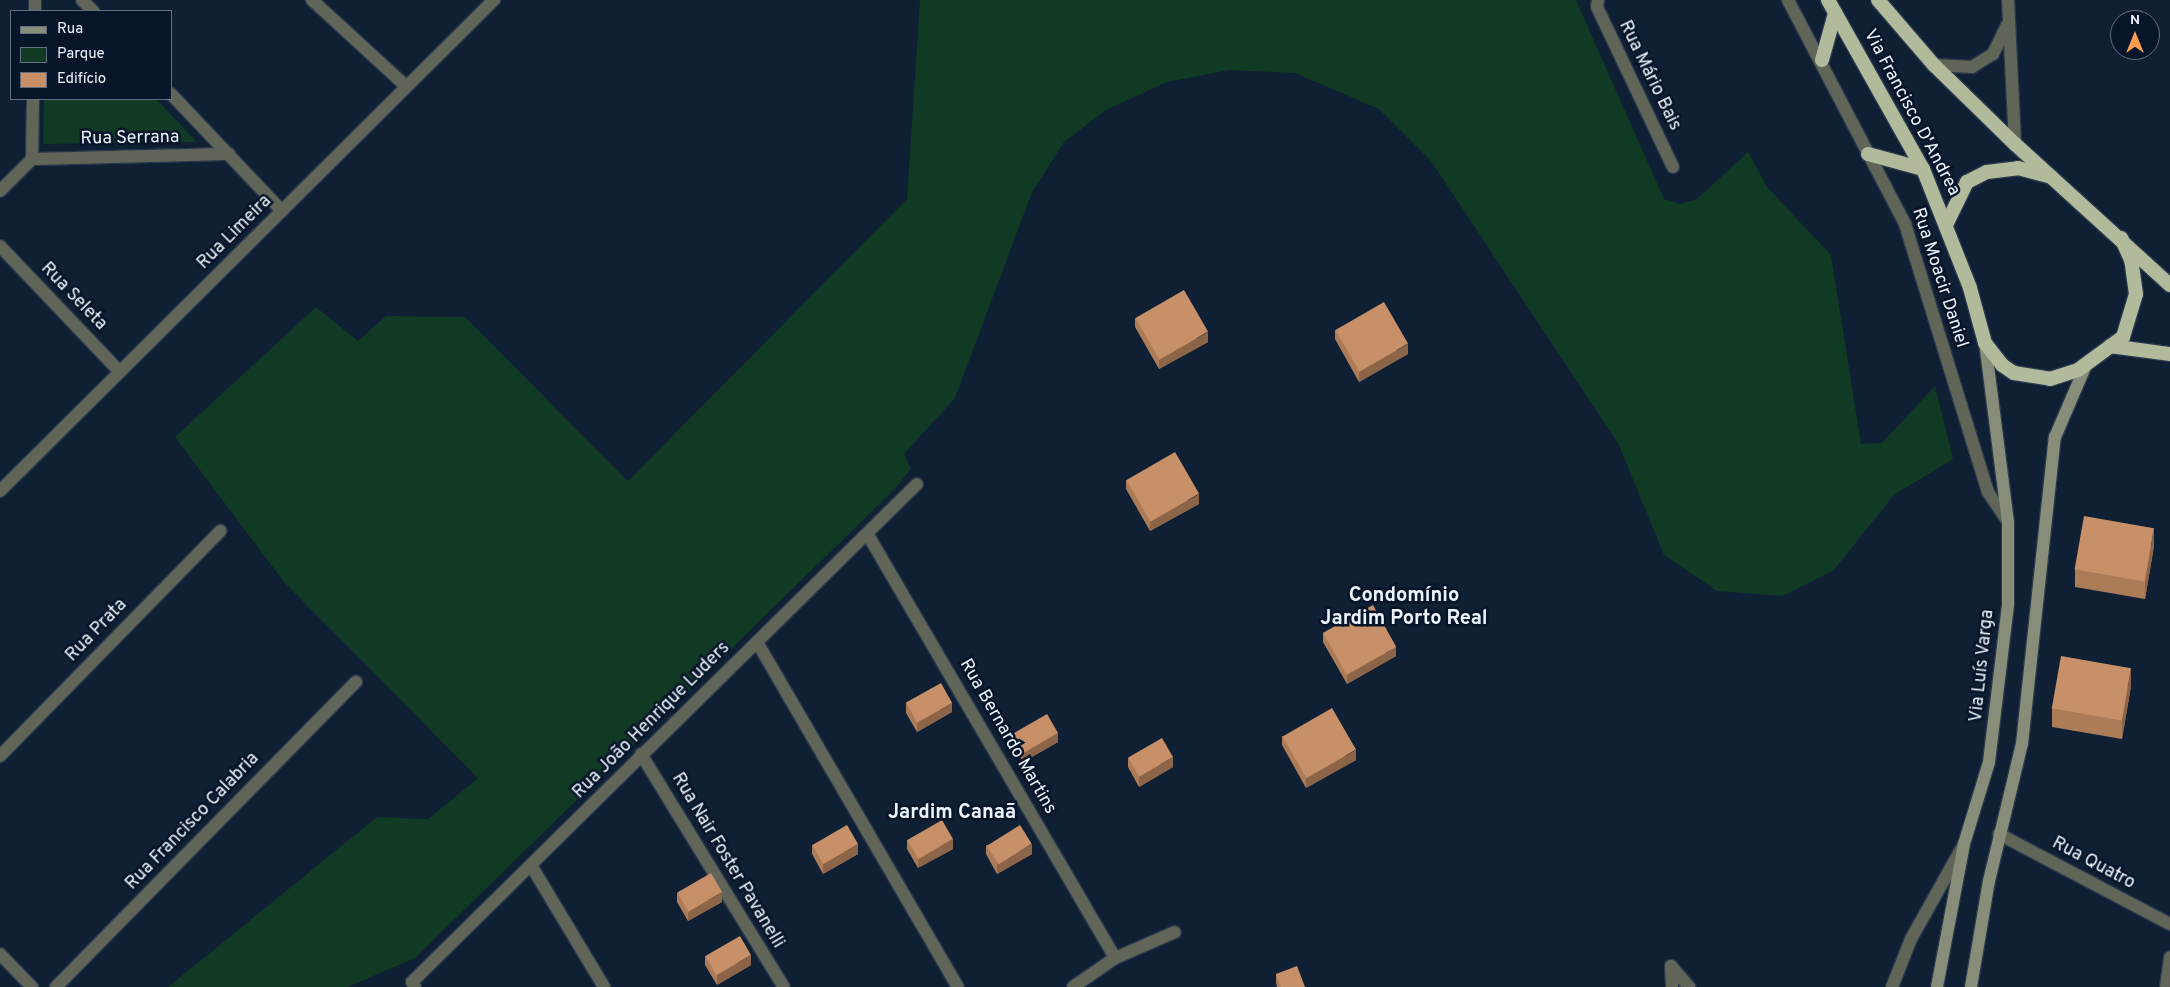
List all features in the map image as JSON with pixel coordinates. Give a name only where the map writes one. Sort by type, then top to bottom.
[{"type":"highway","name":"Via Francisco D'Andrea","points":[[1828,0],[1923,169],[1947,223],[1985,343],[2014,373],[2050,379],[2082,367]]},
{"type":"highway","name":"Via Francisco D'Andrea","points":[[1878,0],[1934,65],[2015,144],[2121,238],[2170,285]]},
{"type":"highway","points":[[1822,60],[1835,13]]},
{"type":"highway","points":[[1868,154],[1923,169]]},
{"type":"highway","points":[[1947,223],[1967,182],[1986,172],[2018,168],[2051,176]]},
{"type":"highway","points":[[2082,367],[2123,337],[2136,294],[2131,260],[2121,238]]},
{"type":"highway","points":[[2110,346],[2170,354]]},
{"type":"main road","name":"Via Luís Varga","points":[[1937,987],[1964,844],[1988,762],[2000,686],[2008,604],[2008,522],[1985,343]]},
{"type":"main road","points":[[1971,987],[1999,834],[2022,744],[2055,437],[2082,367]]},
{"type":"street","points":[[82,0],[92,10]]},
{"type":"street","points":[[312,0],[379,65],[406,86]]},
{"type":"street","name":"Rua Limeira","points":[[0,491],[494,0]]},
{"type":"street","name":"Rua Mário Bais","points":[[1598,0],[1597,7],[1673,167]]},
{"type":"street","name":"Rua Moacir Daniel","points":[[1788,0],[1822,60],[1905,224],[1988,492],[2008,522]]},
{"type":"street","points":[[2008,0],[2007,25],[2015,144]]},
{"type":"street","points":[[1934,65],[1972,67],[1993,54],[2007,25]]},
{"type":"street","points":[[379,65],[395,97]]},
{"type":"street","points":[[172,95],[282,211]]},
{"type":"street","points":[[0,191],[32,159],[33,100]]},
{"type":"street","name":"Rua Serrana","points":[[32,159],[229,154]]},
{"type":"street","name":"Rua Seleta","points":[[0,246],[120,372]]},
{"type":"street","name":"Rua João Henrique Luders","points":[[413,985],[532,867],[641,754],[868,535],[917,484]]},
{"type":"street","name":"Rua Prata","points":[[0,756],[220,531]]},
{"type":"street","name":"Rua Bernardo Martins","points":[[868,535],[1115,958]]},
{"type":"street","points":[[757,642],[958,987]]},
{"type":"street","name":"Rua Francisco Calabria","points":[[56,987],[356,682]]},
{"type":"street","name":"Rua Nair Foster Pavanelli","points":[[641,754],[784,987]]},
{"type":"street","name":"Rua Quatro","points":[[1999,834],[2170,924]]},
{"type":"street","points":[[1892,987],[1911,939],[1964,844]]},
{"type":"street","points":[[532,867],[604,987]]},
{"type":"street","points":[[1073,987],[1115,958],[1175,932]]},
{"type":"street","points":[[0,954],[32,987]]},
{"type":"street","points":[[2166,987],[2170,958]]},
{"type":"street","points":[[1672,987],[1671,966],[1688,987]]},
{"type":"green space","points":[[920,0],[1576,0],[1664,199],[1680,204],[1697,199],[1748,152],[1768,188],[1831,255],[1861,444],[1882,443],[1935,386],[1953,459],[1894,495],[1834,570],[1783,596],[1717,591],[1664,555],[1619,445],[1431,161],[1379,109],[1295,73],[1229,70],[1167,82],[1106,110],[1064,142],[1032,192],[955,398],[904,454],[911,469],[895,489],[415,958],[348,987],[168,987],[377,817],[428,819],[478,778],[284,582],[175,437],[316,307],[358,341],[386,316],[465,317],[628,481],[907,199]]},
{"type":"green space","points":[[44,100],[157,100],[197,142],[43,144]]},
{"type":"building","points":[[1184,290],[1208,332],[1160,360],[1136,318]]},
{"type":"building","points":[[1384,302],[1408,344],[1360,372],[1336,330]]},
{"type":"building","points":[[1175,452],[1199,494],[1151,522],[1127,480]]},
{"type":"building","points":[[2084,516],[2154,528],[2145,582],[2075,569]]},
{"type":"building","points":[[1373,605],[1396,647],[1346,675],[1323,633]]},
{"type":"building","points":[[2061,656],[2131,668],[2122,721],[2052,708]]},
{"type":"building","points":[[941,683],[952,703],[917,723],[906,702]]},
{"type":"building","points":[[1332,708],[1356,750],[1307,778],[1283,736]]},
{"type":"building","points":[[1047,714],[1058,733],[1023,753],[1012,734]]},
{"type":"building","points":[[1162,738],[1173,757],[1139,777],[1128,758]]},
{"type":"building","points":[[942,820],[953,839],[918,859],[907,840]]},
{"type":"building","points":[[847,825],[858,844],[823,864],[812,845]]},
{"type":"building","points":[[1020,825],[1032,844],[999,864],[987,846]]},
{"type":"building","points":[[711,873],[722,892],[688,912],[677,892]]},
{"type":"building","points":[[740,936],[751,955],[716,975],[705,956]]},
{"type":"building","points":[[1297,966],[1305,987],[1281,987],[1276,974]]},
{"type":"district","name":"Condomínio Jardim Porto Real","points":[[1404,608]]},
{"type":"district","name":"Jardim Canaã","points":[[952,813]]}]
